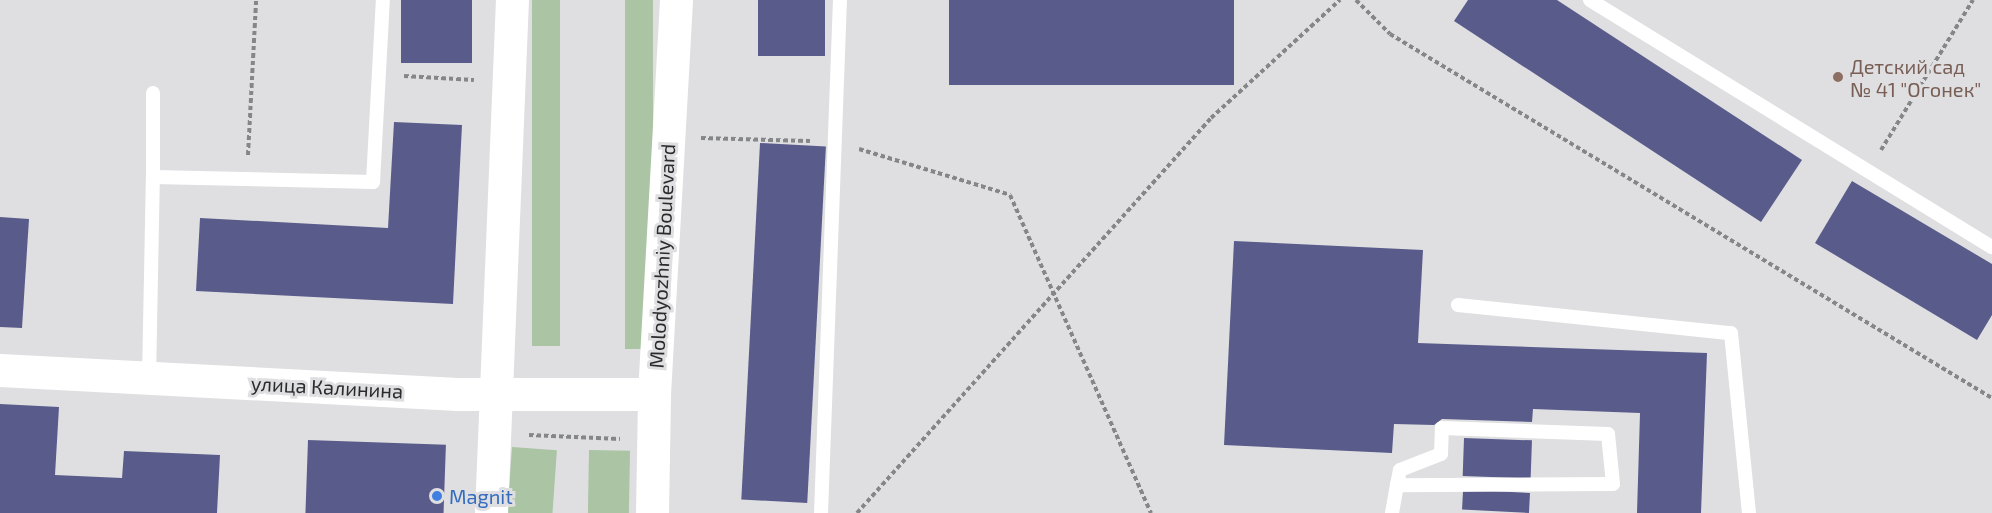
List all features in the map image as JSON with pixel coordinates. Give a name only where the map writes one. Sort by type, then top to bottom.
[{"type":"main road","points":[[491,513],[512,0]]},
{"type":"main road","name":"Molodyozhniy Boulevard","points":[[652,513],[654,394],[676,0]]},
{"type":"main road","name":"улица Калинина","points":[[0,370],[149,379],[497,393],[654,394]]},
{"type":"lane","points":[[153,177],[373,182],[383,0]]},
{"type":"lane","points":[[821,513],[837,143],[840,0]]},
{"type":"lane","points":[[1590,0],[1992,247]]},
{"type":"lane","points":[[149,379],[153,93]]},
{"type":"lane","points":[[1458,304],[1731,333],[1749,513]]},
{"type":"lane","points":[[1392,513],[1397,485],[1400,470],[1441,454],[1442,428],[1608,434],[1613,484],[1397,485]]},
{"type":"path","points":[[247,180],[256,0]]},
{"type":"path","points":[[857,513],[1211,118],[1340,0]]},
{"type":"path","points":[[1356,0],[1390,34],[1991,397]]},
{"type":"path","points":[[1868,171],[1972,0]]},
{"type":"path","points":[[378,75],[475,81]]},
{"type":"path","points":[[689,137],[837,143],[1010,195],[1151,513]]},
{"type":"path","points":[[523,435],[630,440]]},
{"type":"green space","points":[[532,0],[560,0],[560,346],[532,346]]},
{"type":"green space","points":[[625,0],[653,0],[653,349],[625,349]]},
{"type":"green space","points":[[512,447],[557,450],[552,513],[507,513]]},
{"type":"green space","points":[[589,450],[630,451],[629,513],[588,513]]},
{"type":"building","points":[[401,0],[472,0],[472,63],[401,63]]},
{"type":"building","points":[[758,0],[825,0],[825,56],[758,56]]},
{"type":"building","points":[[949,0],[1234,0],[1234,85],[949,85]]},
{"type":"building","points":[[1468,0],[1557,0],[1802,160],[1761,222],[1454,21]]},
{"type":"building","points":[[394,122],[462,125],[453,304],[196,291],[200,218],[388,228]]},
{"type":"building","points":[[760,143],[826,146],[807,503],[741,500]]},
{"type":"building","points":[[1852,181],[1992,264],[1992,315],[1977,340],[1815,243]]},
{"type":"building","points":[[0,217],[29,219],[22,328],[0,327]]},
{"type":"building","points":[[1234,241],[1423,250],[1418,343],[1707,353],[1701,513],[1637,513],[1640,413],[1533,409],[1532,422],[1442,419],[1434,425],[1394,424],[1392,453],[1224,445]]},
{"type":"building","points":[[0,404],[59,407],[55,475],[122,478],[124,451],[220,455],[217,513],[0,513]]},
{"type":"building","points":[[1464,438],[1532,440],[1531,478],[1463,476]]},
{"type":"building","points":[[308,440],[446,445],[444,513],[305,513]]},
{"type":"building","points":[[1463,489],[1530,493],[1529,513],[1462,509]]},
{"type":"place","name":"Детский сад № 41 \"Огонек\"","points":[[1838,77]]},
{"type":"place","name":"Magnit","points":[[437,496]]}]
